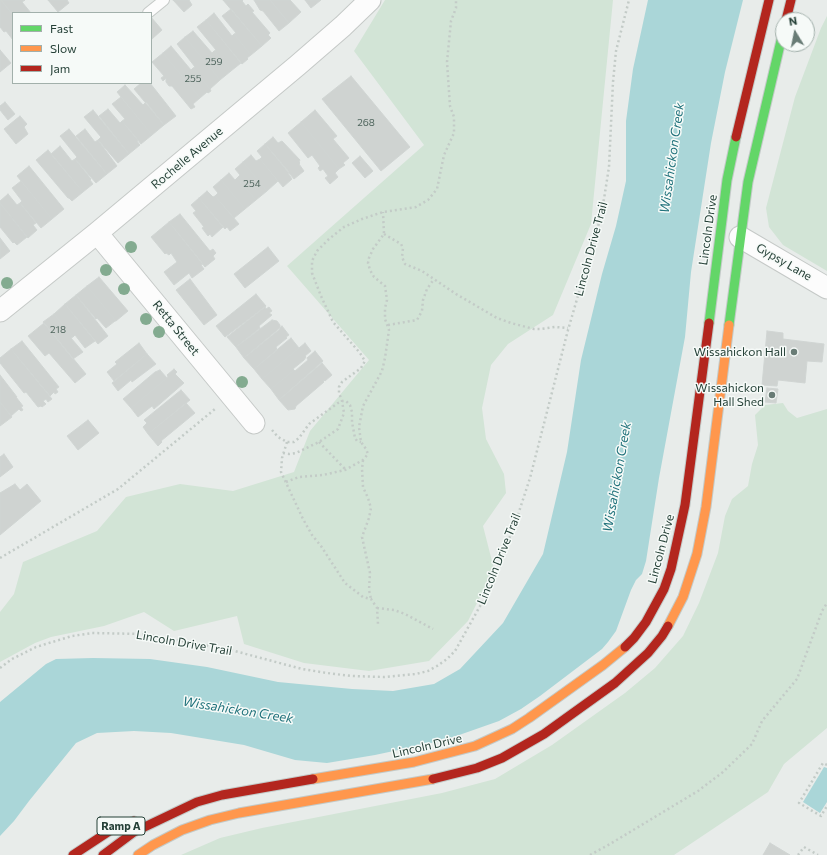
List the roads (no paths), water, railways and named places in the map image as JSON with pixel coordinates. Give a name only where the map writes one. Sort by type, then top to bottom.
[{"type":"main road","name":"Lincoln Drive","points":[[103,855],[134,832],[197,802],[222,795],[414,762],[475,746],[512,729],[529,718],[603,665],[634,638],[646,622],[664,589],[671,569],[681,526],[686,498],[727,180],[733,148],[769,0]]},
{"type":"main road","points":[[788,12],[791,0]]},
{"type":"main road","points":[[138,855],[153,845],[182,830],[210,820],[239,813],[452,776],[477,768],[518,749],[544,734],[614,683],[648,653],[665,630],[683,597],[697,554],[706,507],[748,182],[778,52]]},
{"type":"main road","name":"Ramp A","points":[[73,855],[100,837],[123,825],[176,811]]},
{"type":"street","name":"Rochelle Avenue","points":[[0,311],[97,233],[338,32],[370,0]]},
{"type":"street","name":"Retta Street","points":[[97,233],[261,425]]},
{"type":"street","name":"Gypsy Lane","points":[[740,237],[827,288]]},
{"type":"lane","points":[[149,12],[164,0]]},
{"type":"water","name":"Wissahickon Creek","points":[[648,0],[743,0],[725,72],[711,143],[691,272],[685,337],[659,478],[646,561],[642,574],[636,580],[631,590],[616,631],[608,642],[602,649],[540,696],[521,709],[499,721],[445,740],[375,755],[327,763],[295,760],[244,745],[171,733],[134,731],[97,733],[76,743],[14,821],[0,836],[0,702],[46,664],[56,659],[150,659],[207,667],[278,682],[352,689],[393,691],[434,684],[460,669],[503,623],[543,554],[567,452],[581,360],[602,274],[616,226],[626,181],[626,121],[633,69]]},
{"type":"water","points":[[824,767],[827,768],[827,802],[820,813],[803,802]]},
{"type":"place","name":"Wissahickon Hall","points":[[794,352]]},
{"type":"place","name":"Wissahickon Hall Shed","points":[[772,395]]}]
